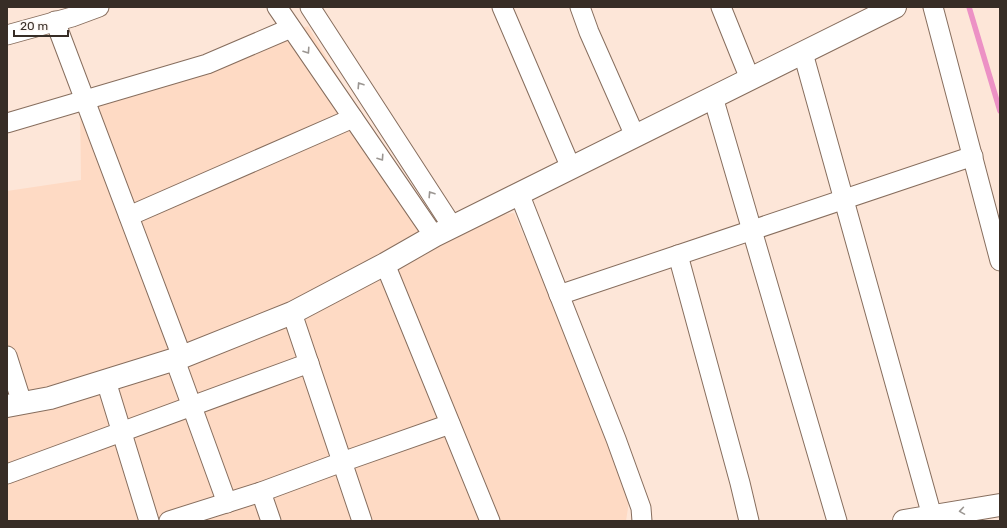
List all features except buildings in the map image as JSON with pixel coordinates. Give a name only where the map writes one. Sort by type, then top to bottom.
[{"type":"main road","points":[[14,405],[50,398],[178,359],[292,313],[385,264],[443,231],[895,7]]},
{"type":"main road","points":[[904,521],[1000,505]]},
{"type":"street","points":[[7,35],[59,16],[99,7]]},
{"type":"street","points":[[277,7],[353,118],[443,231]]},
{"type":"street","points":[[310,7],[443,231]]},
{"type":"street","points":[[502,7],[570,168]]},
{"type":"street","points":[[580,7],[589,32],[635,136]]},
{"type":"street","points":[[721,7],[750,79]]},
{"type":"street","points":[[934,7],[1000,261]]},
{"type":"street","points":[[59,16],[85,100],[129,216],[178,359],[192,406],[227,503]]},
{"type":"street","points":[[7,123],[207,64],[291,28]]},
{"type":"street","points":[[802,53],[932,516]]},
{"type":"street","points":[[713,97],[837,521]]},
{"type":"street","points":[[129,216],[353,118]]},
{"type":"street","points":[[559,295],[973,156]]},
{"type":"street","points":[[519,193],[616,439],[640,508],[642,521]]},
{"type":"street","points":[[678,255],[740,483],[748,521]]},
{"type":"street","points":[[385,264],[490,521]]},
{"type":"street","points":[[292,313],[362,521]]},
{"type":"street","points":[[7,356],[14,405]]},
{"type":"street","points":[[7,474],[309,363]]},
{"type":"street","points":[[106,381],[149,521]]},
{"type":"street","points":[[169,521],[261,492],[450,424]]},
{"type":"street","points":[[261,492],[271,521]]},
{"type":"shaded area","points":[[308,26],[425,225],[514,213],[566,334],[630,495],[626,521],[7,521],[7,191],[81,180],[80,104]]},
{"type":"waterway","points":[[969,7],[1000,111]]}]
